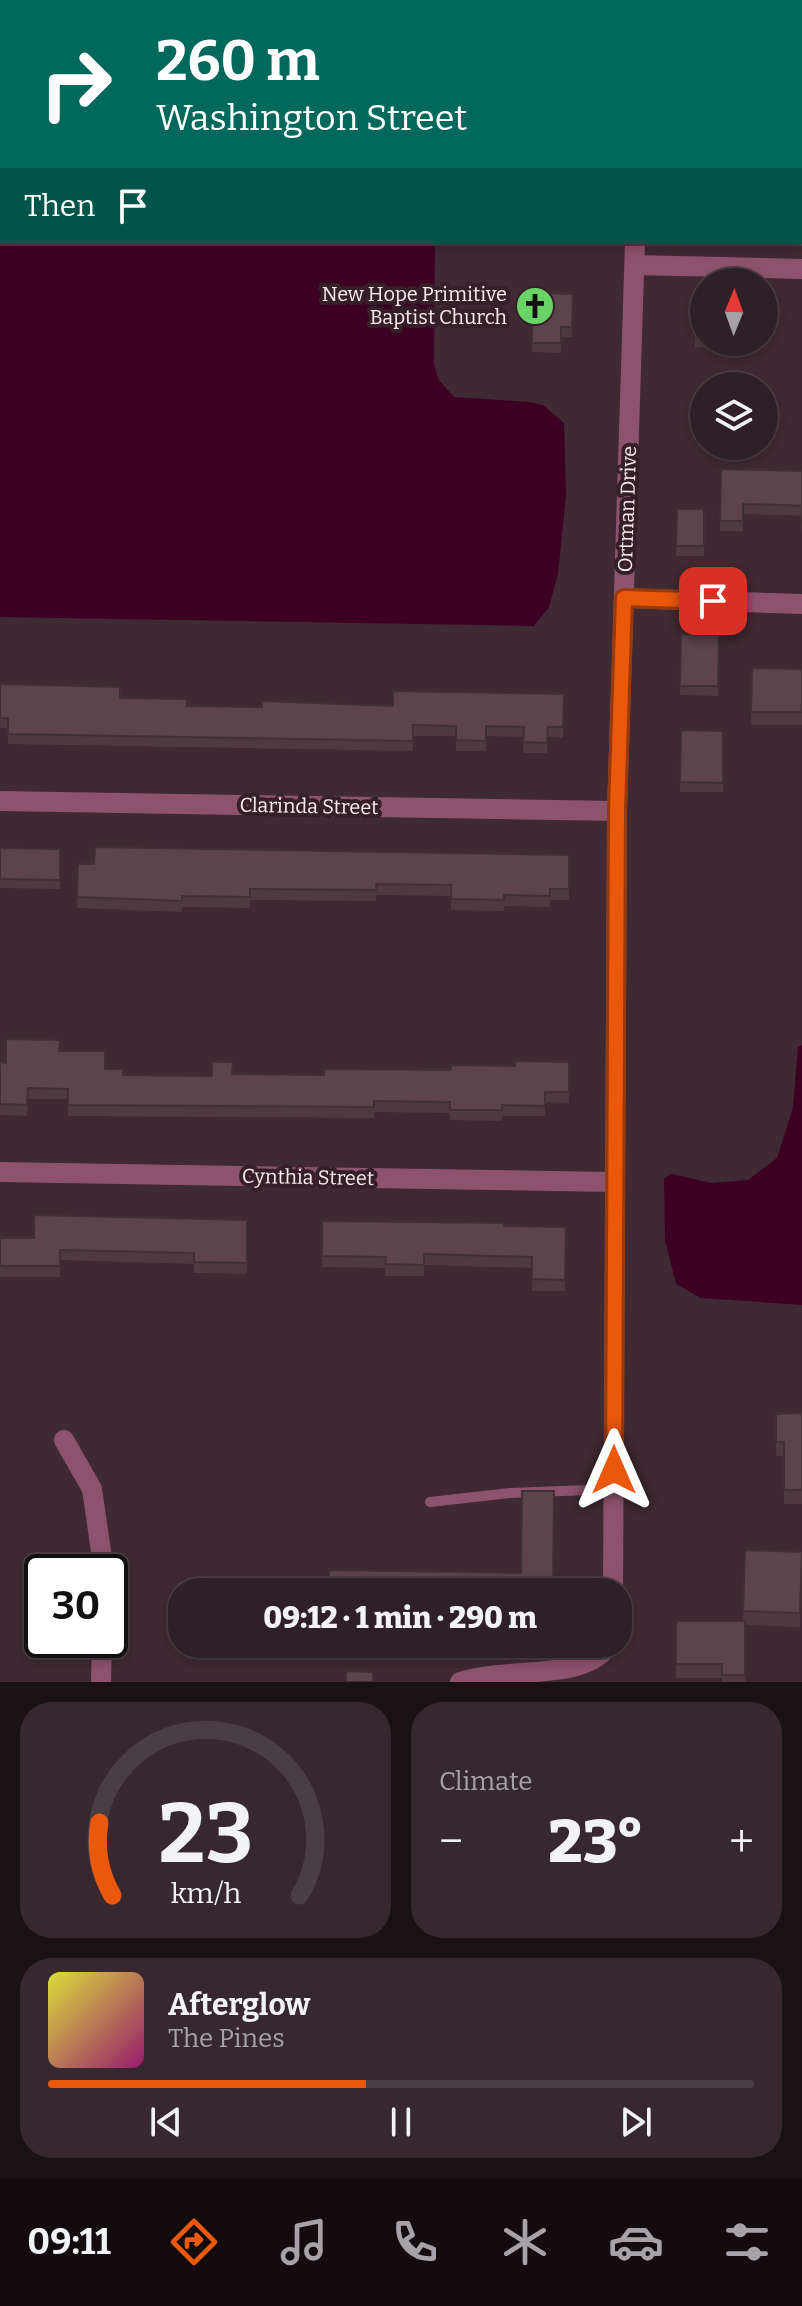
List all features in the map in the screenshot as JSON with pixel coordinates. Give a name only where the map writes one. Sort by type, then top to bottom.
[{"type":"street","name":"Ortman Drive","points":[[613,1578],[617,811],[635,244]]},
{"type":"street","points":[[635,265],[802,269]]},
{"type":"street","points":[[624,598],[802,604]]},
{"type":"street","name":"Clarinda Street","points":[[0,801],[617,811]]},
{"type":"street","name":"Cynthia Street","points":[[0,1172],[615,1182]]},
{"type":"street","points":[[64,1440],[92,1489],[101,1554]]},
{"type":"street","points":[[101,1682],[102,1658]]},
{"type":"street","points":[[460,1682],[483,1676],[568,1680],[589,1673],[603,1658]]},
{"type":"lane","points":[[430,1502],[510,1493],[614,1489]]},
{"type":"shaded area","points":[[0,244],[435,244],[434,364],[438,379],[454,397],[543,405],[564,423],[566,496],[558,574],[549,607],[534,626],[0,617]]},
{"type":"shaded area","points":[[802,1045],[802,1305],[701,1298],[676,1284],[665,1240],[664,1178],[672,1174],[711,1183],[748,1180],[777,1158],[793,1108],[798,1047]]},
{"type":"building","points":[[533,293],[573,294],[572,327],[561,327],[561,343],[532,343]]},
{"type":"building","points":[[721,469],[802,471],[802,506],[743,504],[743,521],[720,521]]},
{"type":"building","points":[[677,509],[704,509],[704,546],[676,546]]},
{"type":"building","points":[[681,634],[719,635],[718,686],[680,686]]},
{"type":"building","points":[[752,668],[802,669],[802,712],[751,712]]},
{"type":"building","points":[[0,684],[120,687],[120,698],[187,699],[187,706],[262,707],[262,701],[393,706],[393,691],[564,694],[563,727],[548,727],[547,743],[523,742],[524,727],[486,726],[486,741],[456,740],[456,726],[413,725],[413,741],[8,734],[8,718],[0,718]]},
{"type":"building","points":[[681,730],[723,731],[723,783],[680,782]]},
{"type":"building","points":[[95,847],[569,855],[569,889],[550,889],[550,896],[504,895],[504,900],[451,899],[451,885],[376,884],[376,890],[250,889],[250,897],[182,896],[182,901],[77,897],[78,864],[94,864]]},
{"type":"building","points":[[0,848],[60,849],[60,880],[0,879]]},
{"type":"building","points":[[6,1039],[60,1040],[59,1051],[105,1051],[105,1069],[123,1069],[123,1075],[212,1076],[212,1062],[233,1062],[232,1074],[324,1075],[324,1069],[451,1070],[451,1065],[515,1066],[515,1061],[569,1062],[569,1092],[545,1092],[545,1106],[502,1105],[502,1110],[450,1110],[450,1102],[374,1101],[374,1107],[68,1105],[68,1089],[28,1088],[27,1105],[0,1104],[0,1062],[6,1063]]},
{"type":"building","points":[[34,1215],[247,1220],[247,1263],[194,1262],[194,1253],[60,1250],[60,1266],[0,1266],[0,1238],[34,1238]]},
{"type":"building","points":[[322,1221],[504,1223],[504,1226],[566,1227],[565,1280],[532,1279],[532,1257],[424,1254],[424,1265],[385,1264],[386,1257],[322,1256]]},
{"type":"building","points":[[802,1413],[802,1490],[784,1490],[784,1442],[776,1442],[776,1414]]},
{"type":"building","points":[[522,1491],[554,1491],[553,1578],[329,1578],[329,1570],[521,1573]]},
{"type":"building","points":[[745,1550],[802,1552],[800,1613],[743,1611]]},
{"type":"building","points":[[676,1621],[745,1621],[745,1675],[722,1675],[722,1664],[676,1664]]},
{"type":"building","points":[[346,1671],[373,1672],[373,1682],[346,1682]]},
{"type":"place","name":"New Hope Primitive Baptist Church","points":[[535,306]]},
{"type":"route","points":[[614,1470],[617,811],[624,598],[713,601]]}]
